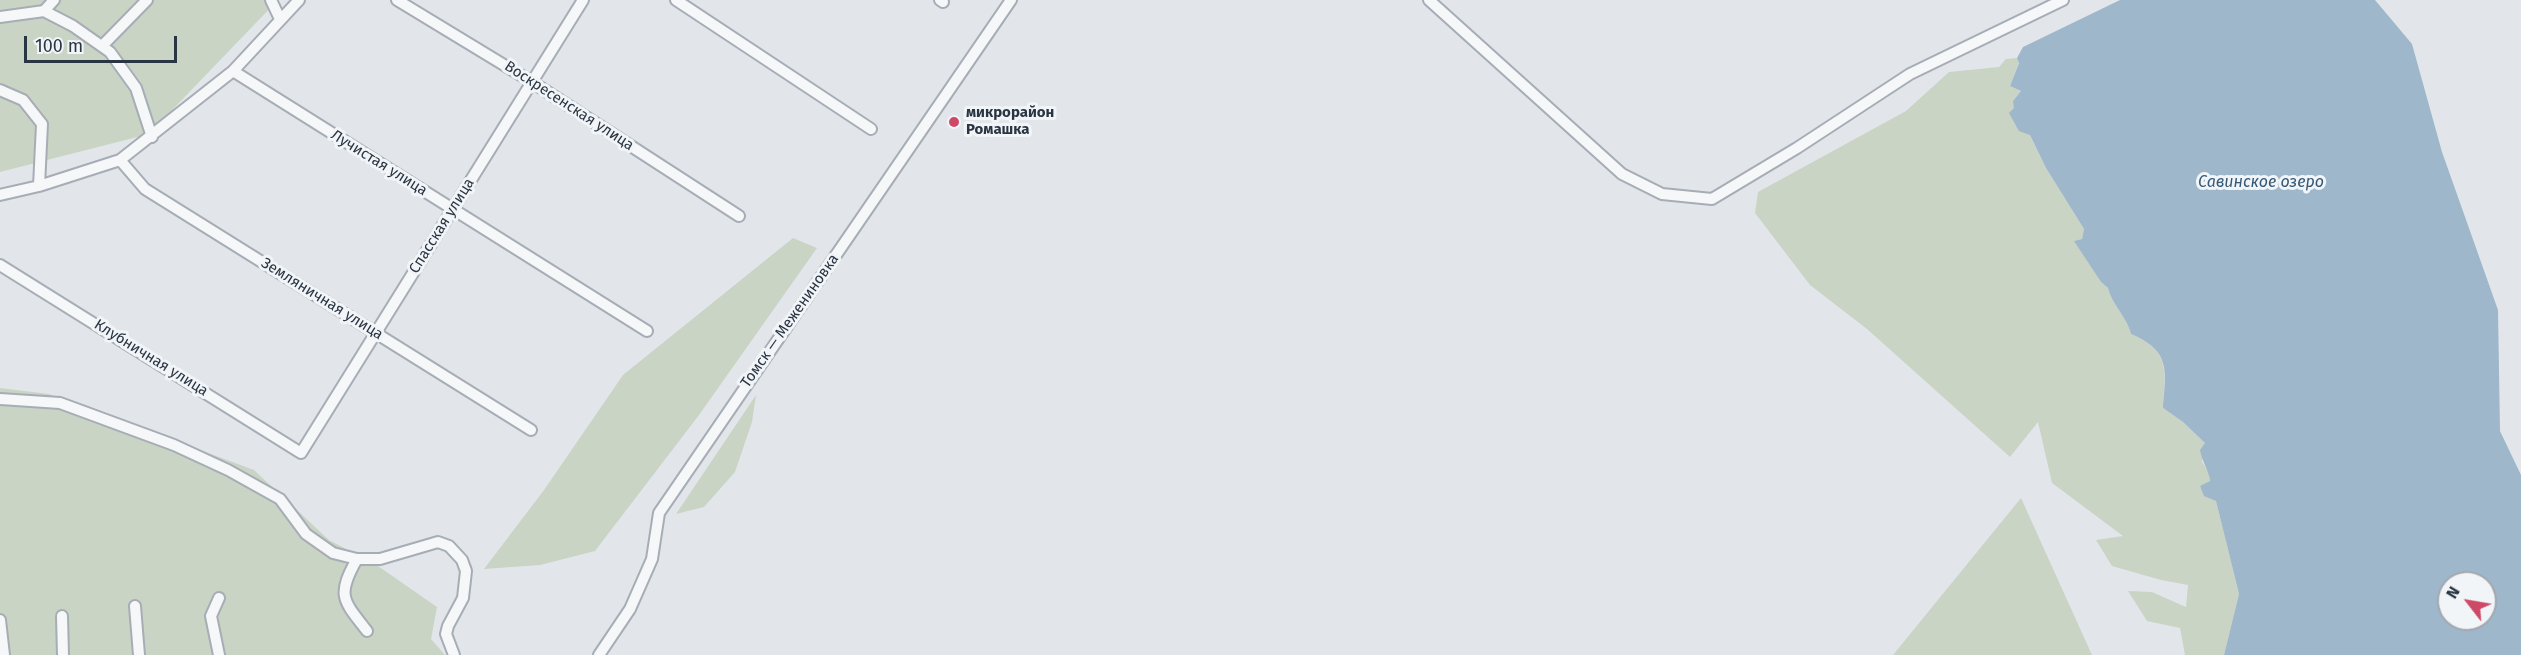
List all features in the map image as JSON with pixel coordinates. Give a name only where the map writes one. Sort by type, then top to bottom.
[{"type":"street","points":[[0,17],[43,6],[54,0]]},
{"type":"street","points":[[102,46],[147,0]]},
{"type":"street","points":[[271,0],[280,19]]},
{"type":"street","points":[[0,195],[39,186],[120,160],[233,71],[299,0]]},
{"type":"street","name":"Воскресенская улица","points":[[397,0],[532,82],[739,216]]},
{"type":"street","name":"Спасская улица","points":[[301,453],[583,0]]},
{"type":"street","points":[[676,0],[871,129]]},
{"type":"street","name":"Томск — Межениновка","points":[[599,655],[630,609],[652,559],[659,513],[1011,0]]},
{"type":"street","points":[[1429,0],[1622,174],[1662,194],[1712,198],[1797,148],[1910,74],[2062,0]]},
{"type":"street","points":[[43,6],[110,52],[136,88],[152,137]]},
{"type":"street","name":"Лучистая улица","points":[[233,71],[647,331]]},
{"type":"street","points":[[0,90],[23,100],[42,124],[39,186]]},
{"type":"street","name":"Земляничная улица","points":[[120,160],[145,189],[531,430]]},
{"type":"street","name":"Клубничная улица","points":[[0,265],[301,453]]},
{"type":"street","points":[[0,399],[60,403],[174,445],[228,470],[280,499],[306,534],[333,553],[357,559],[380,559],[438,542],[449,546],[456,552],[466,571],[467,582],[463,598],[446,634],[454,655]]},
{"type":"street","points":[[357,559],[344,585],[344,598],[367,631]]},
{"type":"street","points":[[219,598],[211,616],[219,655]]},
{"type":"street","points":[[135,606],[139,655]]},
{"type":"street","points":[[62,616],[63,655]]},
{"type":"street","points":[[0,620],[4,655]]},
{"type":"green space","points":[[0,0],[278,0],[149,134],[0,172]]},
{"type":"green space","points":[[2017,58],[2019,62],[2010,86],[2021,91],[2013,101],[2046,168],[2084,229],[2082,239],[2075,241],[2101,282],[2108,288],[2131,334],[2153,347],[2159,355],[2164,372],[2163,408],[2183,422],[2205,443],[2202,462],[2209,472],[2210,481],[2200,487],[2216,501],[2239,594],[2224,655],[2185,655],[2180,628],[2147,621],[2128,591],[2152,592],[2186,607],[2188,585],[2112,566],[2096,540],[2123,536],[2052,483],[2038,422],[2010,457],[1867,329],[1810,285],[1755,213],[1758,192],[1906,111],[1949,72],[1999,67],[2006,59]]},
{"type":"green space","points":[[793,238],[817,248],[699,415],[595,551],[540,565],[484,569],[544,490],[623,375]]},
{"type":"green space","points":[[0,388],[49,394],[254,470],[329,540],[378,566],[437,607],[431,639],[445,655],[0,655]]},
{"type":"green space","points":[[756,395],[752,422],[735,472],[704,507],[676,514]]},
{"type":"green space","points":[[2021,498],[2092,655],[1893,655]]},
{"type":"water","name":"Савинское озеро","points":[[2120,0],[2375,0],[2412,44],[2442,152],[2498,310],[2500,431],[2521,475],[2521,655],[2224,655],[2239,594],[2216,501],[2204,496],[2200,486],[2210,481],[2200,450],[2205,443],[2183,422],[2163,408],[2165,372],[2159,355],[2153,347],[2131,334],[2108,288],[2101,282],[2074,241],[2082,239],[2084,229],[2046,168],[2030,135],[2019,131],[2009,113],[2014,108],[2013,101],[2021,91],[2010,86],[2019,63],[2017,58],[2023,47]]},
{"type":"place","name":"микрорайон Ромашка","points":[[954,122]]}]
